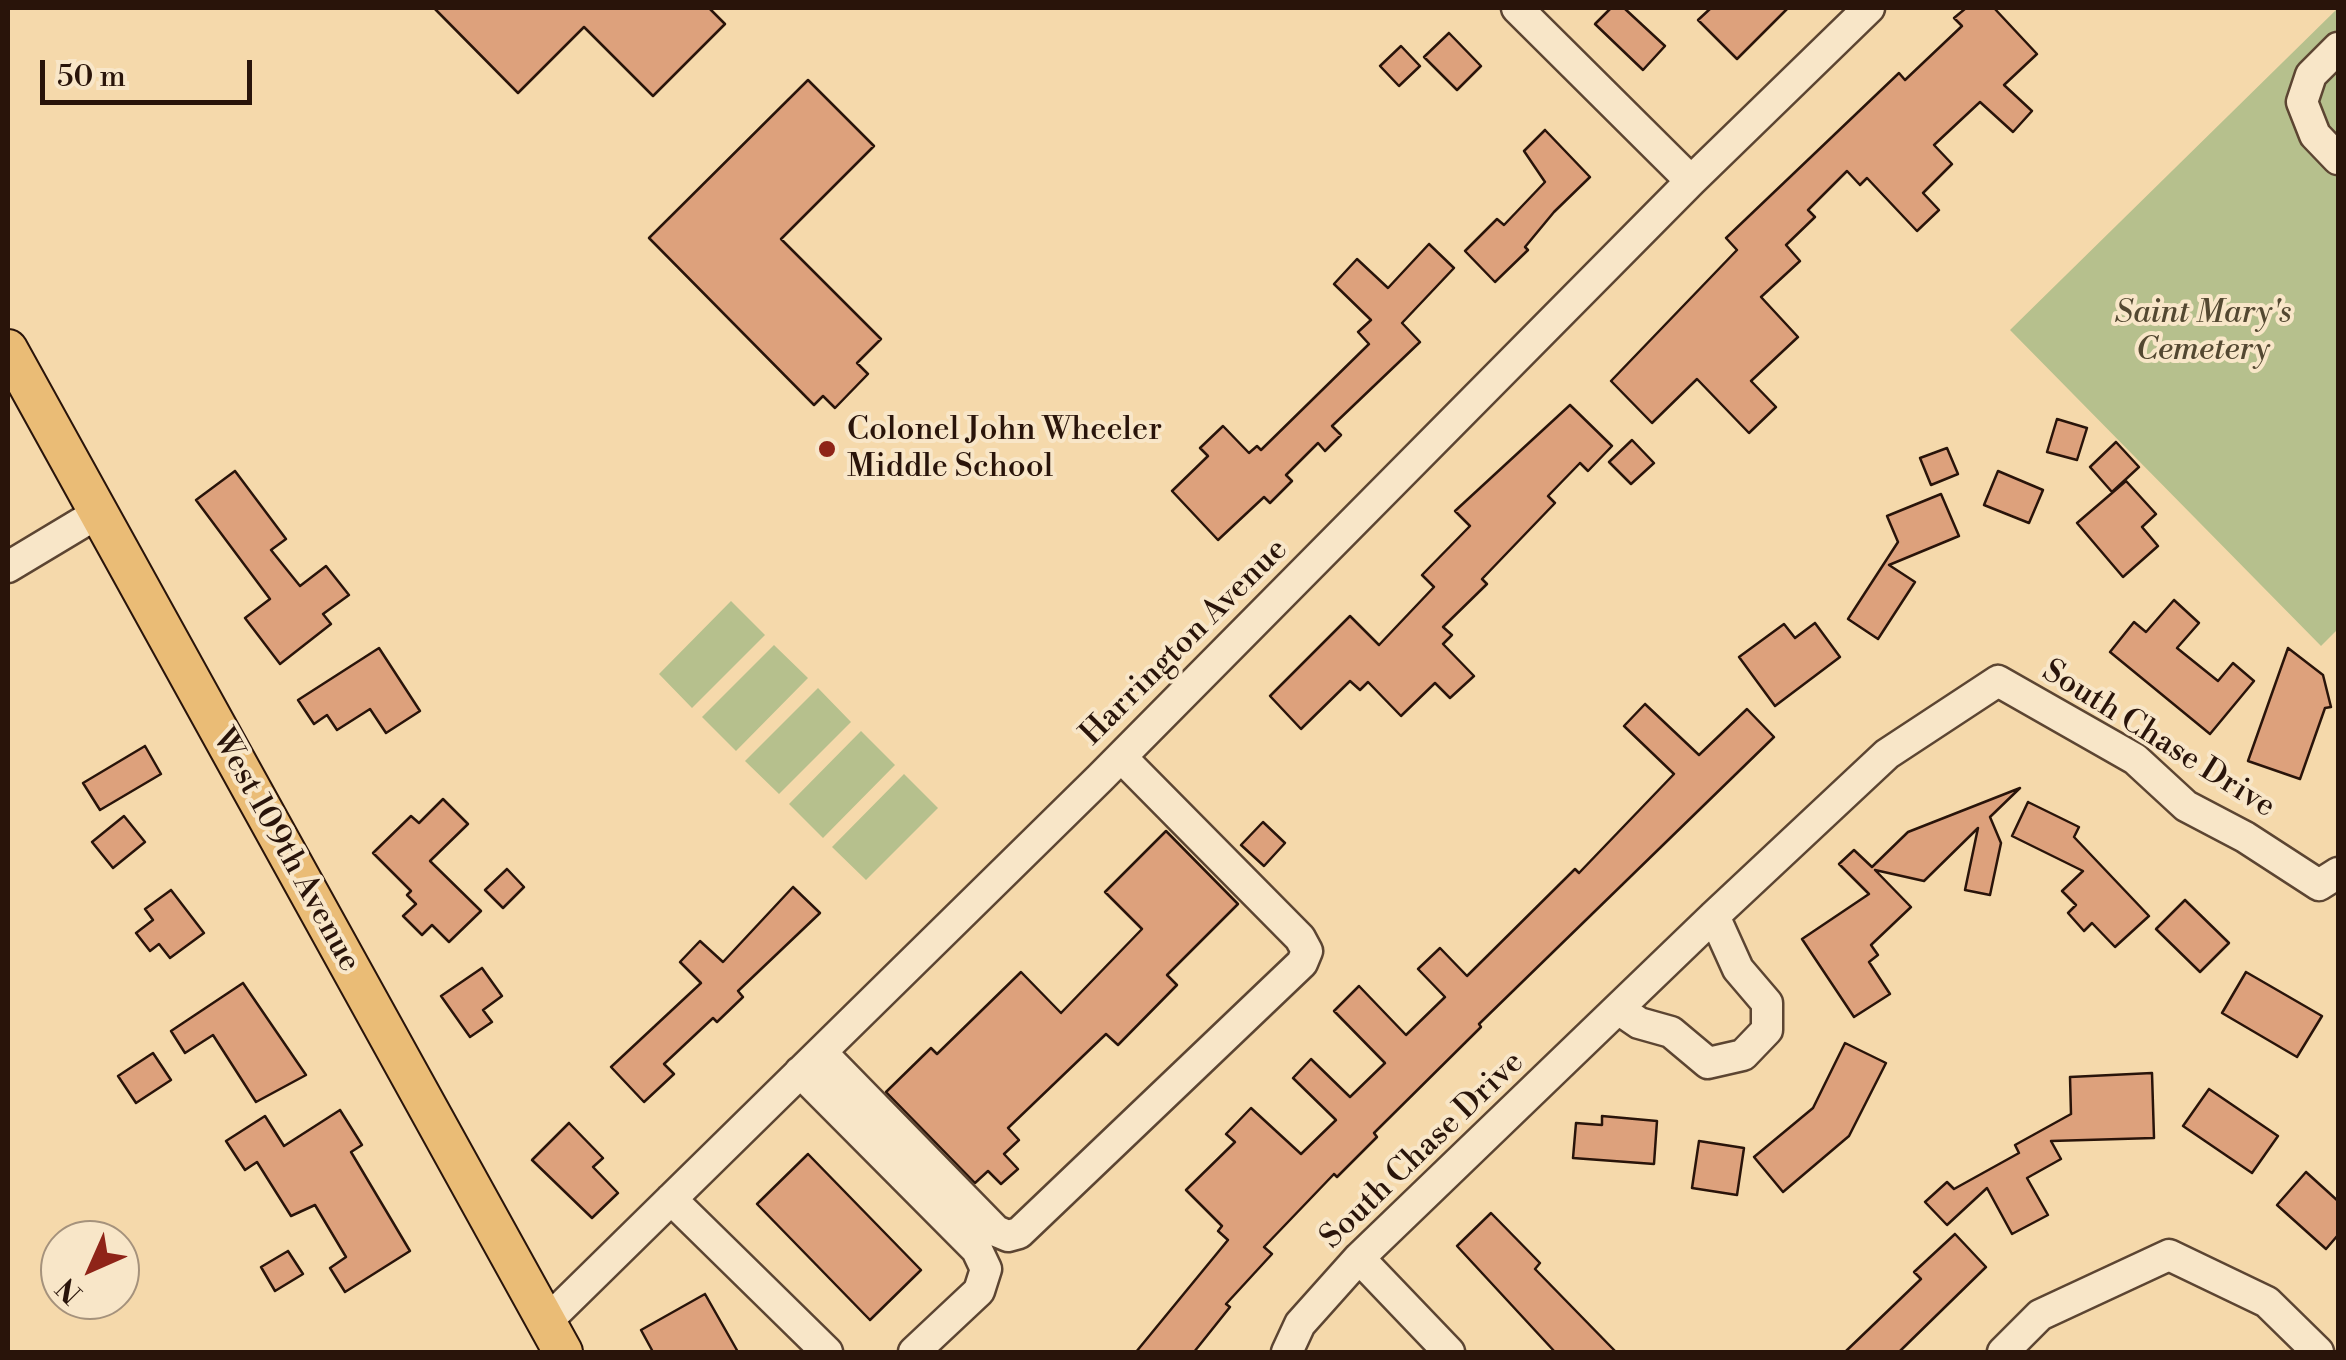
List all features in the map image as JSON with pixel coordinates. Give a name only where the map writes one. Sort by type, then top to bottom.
[{"type":"main road","name":"West 109th Avenue","points":[[8,349],[554,1337]]},
{"type":"street","points":[[1517,8],[1691,180]]},
{"type":"street","name":"Harrington Avenue","points":[[554,1337],[671,1199],[1121,757],[1691,180],[1869,8]]},
{"type":"street","points":[[2338,48],[2311,75],[2302,102],[2315,135],[2338,159]]},
{"type":"street","points":[[8,567],[98,514]]},
{"type":"street","name":"South Chase Drive","points":[[1287,1352],[1300,1324],[1358,1258],[1714,916],[1887,754],[1998,681],[2135,759],[2186,806],[2245,836],[2319,885],[2338,873]]},
{"type":"street","points":[[811,1062],[996,1231],[1008,1236],[1020,1232],[1302,964],[1307,951],[1300,938],[1121,757]]},
{"type":"street","points":[[1620,1010],[1639,1023],[1672,1032],[1708,1063],[1743,1055],[1766,1030],[1767,1003],[1738,969],[1714,916]]},
{"type":"street","points":[[811,1062],[977,1250],[986,1269],[979,1292],[914,1352]]},
{"type":"street","points":[[671,1199],[826,1352]]},
{"type":"street","points":[[2003,1352],[2040,1315],[2169,1255],[2267,1302],[2318,1352]]},
{"type":"street","points":[[1358,1258],[1449,1352]]},
{"type":"green space","name":"Saint Mary's Cemetery","points":[[2338,8],[2338,629],[2321,646],[2010,330]]},
{"type":"green space","points":[[731,601],[765,635],[692,708],[659,674]]},
{"type":"green space","points":[[774,645],[808,678],[736,751],[702,717]]},
{"type":"green space","points":[[818,688],[851,722],[779,794],[745,761]]},
{"type":"green space","points":[[861,731],[895,765],[823,838],[789,804]]},
{"type":"green space","points":[[904,774],[938,808],[866,880],[832,847]]},
{"type":"building","points":[[434,8],[709,8],[725,24],[653,96],[584,27],[518,93]]},
{"type":"building","points":[[1611,8],[1624,8],[1665,46],[1643,70],[1595,24]]},
{"type":"building","points":[[1711,8],[1788,8],[1737,59],[1698,20]]},
{"type":"building","points":[[1966,8],[1994,8],[2037,54],[2004,85],[2032,111],[2013,132],[1980,102],[1934,145],[1952,164],[1923,193],[1939,210],[1917,231],[1867,178],[1860,185],[1847,171],[1808,210],[1815,217],[1786,245],[1800,261],[1761,297],[1798,337],[1751,381],[1776,407],[1749,433],[1697,379],[1652,423],[1611,381],[1737,250],[1726,238],[1899,73],[1905,80],[1962,26],[1954,18]]},
{"type":"building","points":[[1449,33],[1481,66],[1457,90],[1424,57]]},
{"type":"building","points":[[1401,46],[1420,66],[1399,86],[1380,66]]},
{"type":"building","points":[[808,80],[874,146],[781,239],[881,339],[857,363],[868,374],[835,408],[823,396],[814,405],[649,238]]},
{"type":"building","points":[[1545,130],[1590,177],[1554,212],[1525,247],[1528,250],[1495,282],[1465,251],[1497,219],[1504,225],[1545,182],[1524,151]]},
{"type":"building","points":[[1429,244],[1454,268],[1402,323],[1420,342],[1332,426],[1341,435],[1325,451],[1318,443],[1286,475],[1292,481],[1270,503],[1264,497],[1218,540],[1172,491],[1208,456],[1200,448],[1223,426],[1249,453],[1257,446],[1261,450],[1369,344],[1358,332],[1371,320],[1334,284],[1357,259],[1388,288]]},
{"type":"building","points":[[1570,405],[1612,446],[1588,471],[1580,463],[1548,496],[1555,503],[1482,579],[1487,584],[1443,627],[1452,635],[1443,644],[1474,676],[1450,698],[1435,683],[1401,716],[1368,682],[1360,690],[1350,681],[1301,729],[1270,696],[1350,616],[1379,645],[1434,587],[1422,575],[1470,526],[1455,511]]},
{"type":"building","points":[[2057,419],[2087,428],[2077,460],[2047,452]]},
{"type":"building","points":[[1632,440],[1654,463],[1631,484],[1609,462]]},
{"type":"building","points":[[2116,442],[2139,467],[2112,492],[2090,467]]},
{"type":"building","points":[[1947,448],[1958,474],[1931,485],[1920,458]]},
{"type":"building","points":[[235,471],[286,539],[271,550],[300,586],[326,566],[349,595],[323,614],[331,624],[280,664],[245,618],[270,599],[196,500]]},
{"type":"building","points":[[1998,471],[2043,490],[2029,523],[1984,505]]},
{"type":"building","points":[[2126,481],[2156,514],[2142,527],[2158,546],[2123,577],[2077,523]]},
{"type":"building","points":[[1941,494],[1959,536],[1889,565],[1915,582],[1878,639],[1848,619],[1898,542],[1887,516]]},
{"type":"building","points":[[2174,600],[2199,623],[2177,648],[2218,681],[2233,663],[2254,681],[2210,734],[2110,652],[2134,622],[2146,632]]},
{"type":"building","points":[[1815,623],[1840,657],[1775,706],[1739,657],[1784,624],[1795,638]]},
{"type":"building","points":[[379,648],[420,711],[386,733],[370,709],[337,730],[327,715],[314,724],[298,700]]},
{"type":"building","points":[[2288,648],[2323,675],[2331,707],[2325,708],[2300,779],[2248,761]]},
{"type":"building","points":[[1645,704],[1699,755],[1747,709],[1774,737],[1479,1024],[1481,1027],[1374,1133],[1377,1137],[1337,1177],[1334,1174],[1264,1247],[1272,1254],[1226,1304],[1230,1307],[1194,1352],[1136,1352],[1228,1240],[1218,1231],[1222,1226],[1186,1190],[1235,1142],[1226,1134],[1251,1108],[1301,1154],[1336,1120],[1293,1078],[1311,1059],[1350,1097],[1385,1063],[1334,1011],[1359,986],[1406,1035],[1445,997],[1418,969],[1440,948],[1467,976],[1575,869],[1579,873],[1674,774],[1624,726]]},
{"type":"building","points":[[145,746],[161,774],[100,810],[83,783]]},
{"type":"building","points":[[2020,788],[1990,817],[2001,843],[1990,895],[1965,890],[1978,828],[1924,881],[1875,870],[1911,907],[1871,945],[1878,955],[1869,962],[1890,994],[1854,1017],[1802,939],[1869,894],[1839,864],[1854,850],[1872,867],[1908,832]]},
{"type":"building","points":[[443,799],[468,824],[430,861],[481,911],[449,942],[432,925],[422,935],[403,916],[416,904],[407,895],[411,891],[373,853],[411,816],[419,823]]},
{"type":"building","points":[[2028,802],[2079,827],[2074,837],[2149,916],[2115,947],[2092,923],[2084,931],[2068,913],[2076,905],[2062,891],[2083,871],[2012,836]]},
{"type":"building","points":[[124,816],[145,842],[113,868],[92,842]]},
{"type":"building","points":[[1263,822],[1285,843],[1264,866],[1241,845]]},
{"type":"building","points":[[1166,831],[1238,904],[1167,975],[1177,985],[1118,1045],[1106,1034],[1008,1128],[1019,1140],[1004,1154],[1018,1169],[1001,1184],[988,1171],[975,1183],[886,1092],[931,1048],[937,1054],[1021,972],[1061,1013],[1142,929],[1105,892]]},
{"type":"building","points":[[507,869],[524,887],[503,908],[485,890]]},
{"type":"building","points":[[793,887],[820,913],[738,991],[743,997],[717,1022],[713,1018],[664,1064],[674,1074],[644,1102],[611,1067],[701,983],[680,962],[700,941],[723,962]]},
{"type":"building","points":[[171,890],[204,933],[170,958],[159,944],[150,951],[136,933],[153,920],[145,909]]},
{"type":"building","points":[[2185,900],[2229,943],[2200,972],[2156,929]]},
{"type":"building","points":[[482,968],[502,996],[483,1010],[492,1022],[470,1037],[441,996]]},
{"type":"building","points":[[2246,972],[2322,1016],[2297,1057],[2222,1013]]},
{"type":"building","points":[[243,983],[306,1075],[256,1102],[213,1035],[185,1053],[171,1031]]},
{"type":"building","points":[[1845,1043],[1886,1063],[1849,1136],[1783,1192],[1754,1157],[1813,1108]]},
{"type":"building","points":[[153,1053],[171,1080],[136,1103],[118,1076]]},
{"type":"building","points":[[2152,1073],[2154,1138],[2051,1141],[2061,1159],[2027,1178],[2048,1215],[2012,1234],[1987,1188],[1947,1225],[1925,1202],[1947,1182],[1954,1189],[2019,1153],[2015,1145],[2071,1114],[2070,1077]]},
{"type":"building","points":[[2209,1089],[2278,1136],[2252,1173],[2183,1126]]},
{"type":"building","points":[[340,1110],[362,1145],[351,1152],[410,1251],[345,1292],[330,1268],[346,1257],[315,1205],[291,1216],[257,1162],[245,1170],[226,1141],[265,1116],[284,1146]]},
{"type":"building","points":[[1602,1116],[1657,1121],[1654,1164],[1573,1158],[1576,1123],[1602,1125]]},
{"type":"building","points":[[569,1123],[603,1158],[593,1167],[618,1193],[592,1218],[532,1160]]},
{"type":"building","points":[[1699,1141],[1744,1148],[1737,1195],[1692,1188]]},
{"type":"building","points":[[808,1154],[921,1270],[870,1320],[757,1204]]},
{"type":"building","points":[[2306,1172],[2338,1201],[2338,1235],[2326,1249],[2277,1205]]},
{"type":"building","points":[[1491,1213],[1540,1263],[1535,1269],[1616,1352],[1555,1352],[1457,1246]]},
{"type":"building","points":[[1955,1234],[1986,1267],[1899,1352],[1845,1352],[1921,1279],[1914,1272]]},
{"type":"building","points":[[288,1251],[303,1274],[275,1291],[261,1267]]},
{"type":"building","points":[[705,1294],[738,1352],[653,1352],[641,1330]]},
{"type":"place","name":"Colonel John Wheeler Middle School","points":[[827,449]]}]
